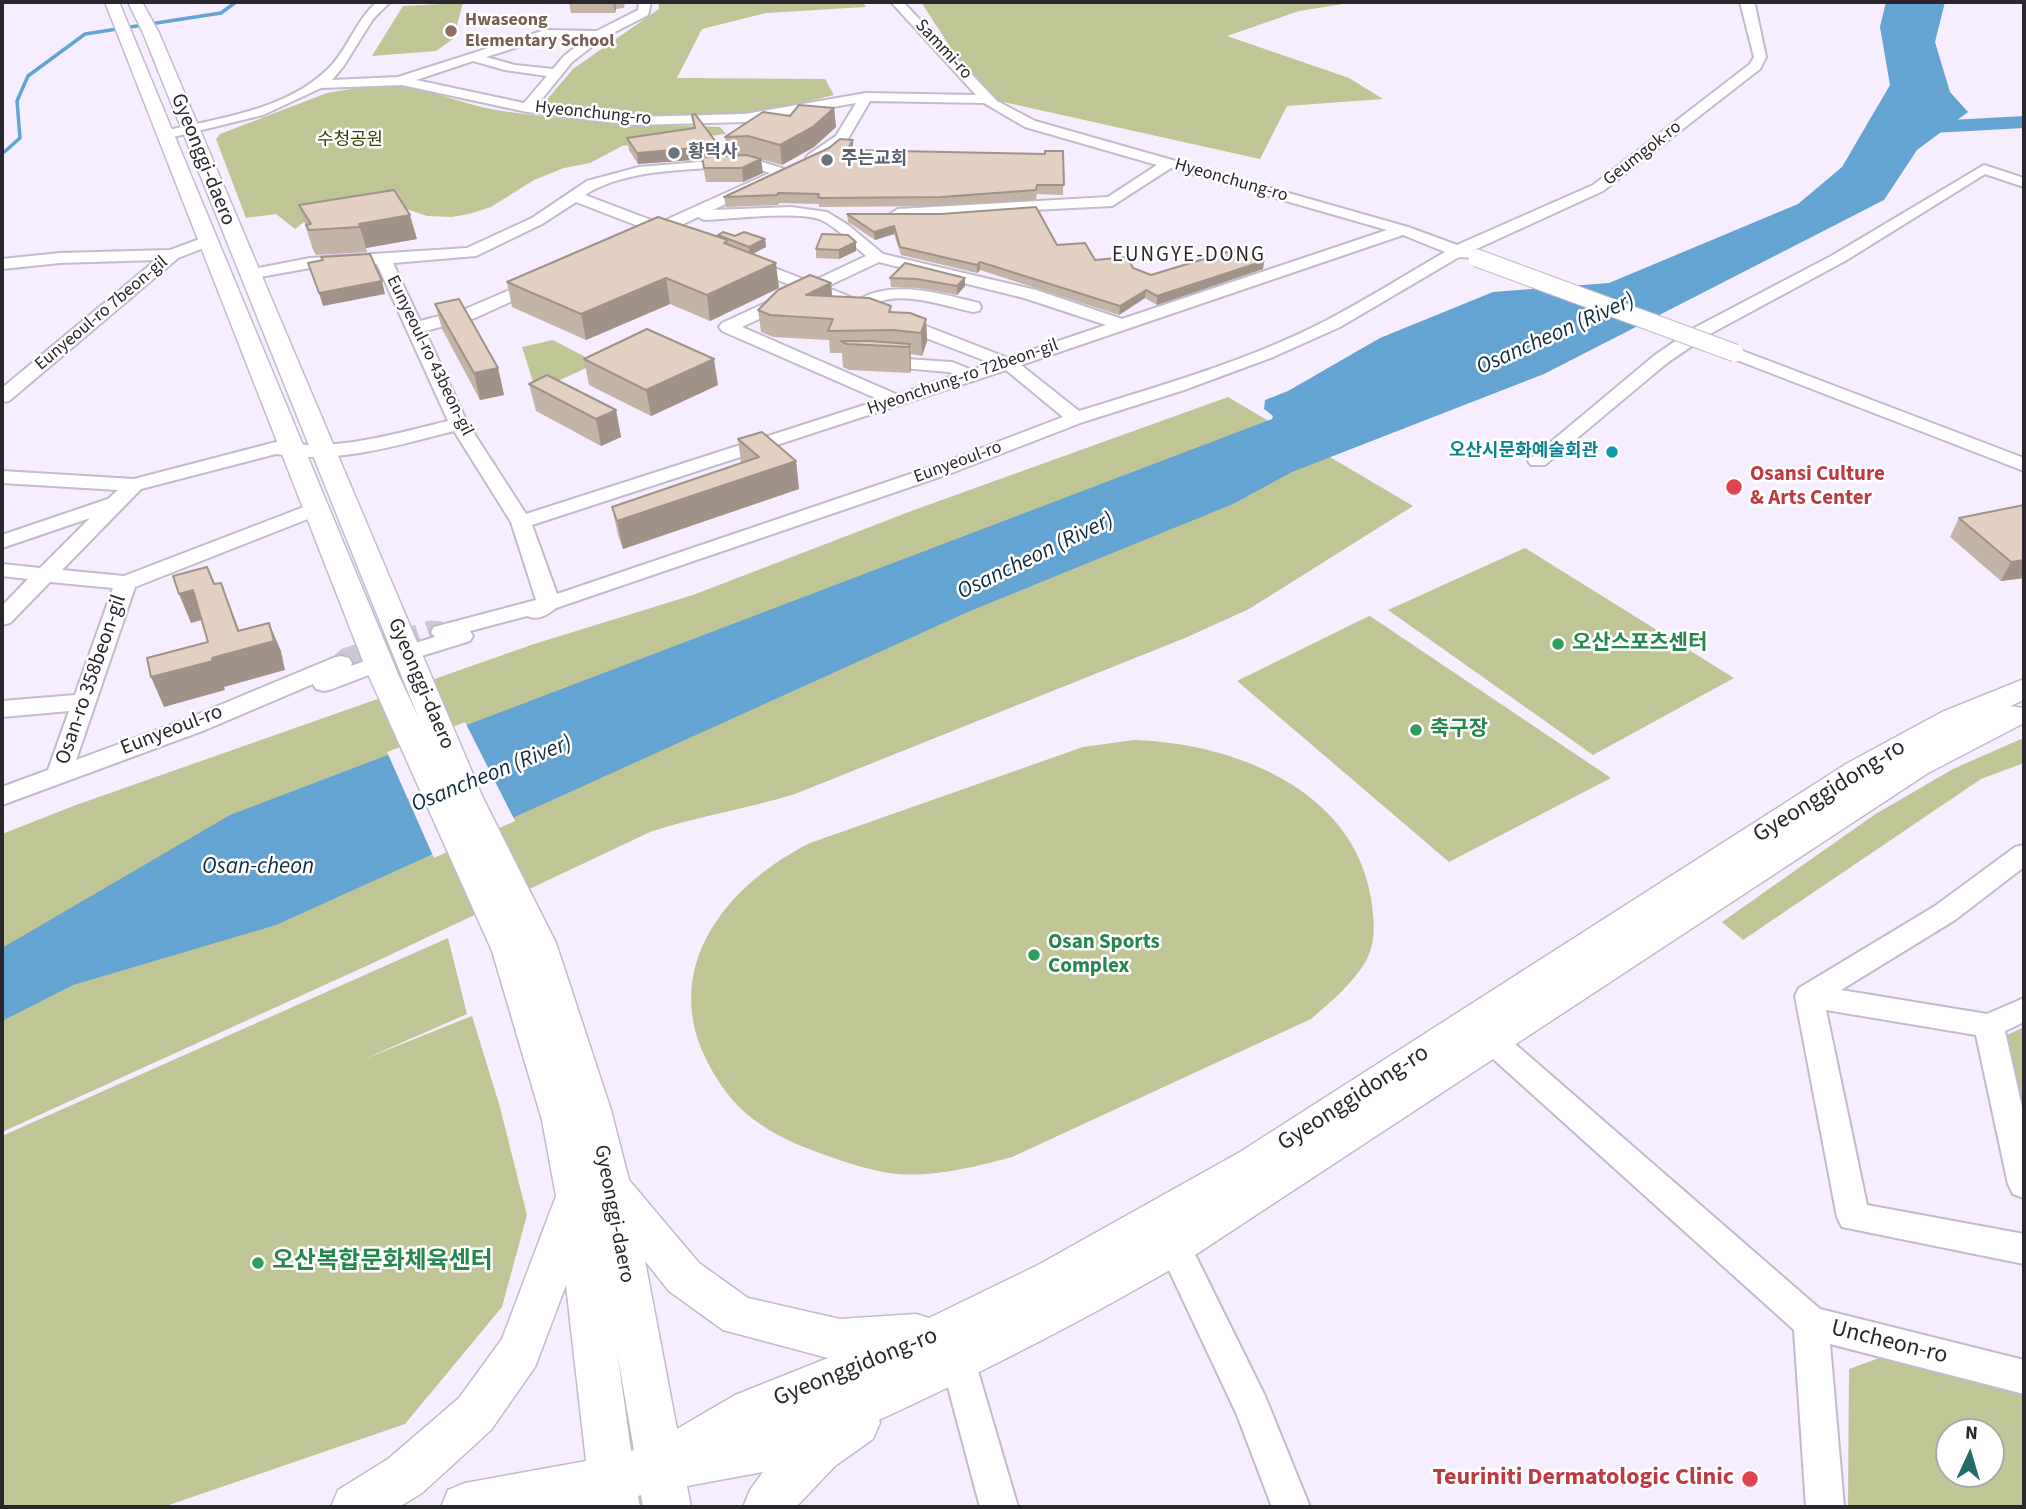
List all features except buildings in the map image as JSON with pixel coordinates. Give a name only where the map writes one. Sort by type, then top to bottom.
[{"type":"main road","name":"Gyeonggi-daero","points":[[112,2],[316,509],[395,664],[524,947],[562,1120],[594,1192],[663,1486]]},
{"type":"main road","name":"Gyeonggi-daero","points":[[135,2],[148,27],[323,450],[395,664]]},
{"type":"main road","name":"Gyeonggidong-ro","points":[[465,1507],[663,1486],[751,1410],[952,1347],[1052,1279],[1167,1233],[1482,1032],[1908,771],[2021,711]]},
{"type":"main road","name":"Gyeonggi-daero","points":[[594,1192],[602,1411],[614,1493]]},
{"type":"main road","points":[[355,1507],[405,1476],[475,1414],[519,1352],[594,1192],[684,1277],[737,1316],[840,1340],[952,1347]]},
{"type":"main road","points":[[767,1507],[799,1467],[952,1347]]},
{"type":"street","points":[[165,135],[231,121],[321,84],[337,68],[362,22],[384,2]]},
{"type":"street","points":[[527,108],[568,59],[599,35],[644,12],[645,2]]},
{"type":"street","name":"Sammi-ro","points":[[897,2],[989,99]]},
{"type":"street","name":"Geumgok-ro","points":[[1458,251],[1598,188],[1755,66],[1760,57],[1749,5],[1746,2]]},
{"type":"street","points":[[402,81],[545,34],[599,35]]},
{"type":"street","points":[[473,57],[524,71],[559,73]]},
{"type":"street","name":"Hyeonchung-ro","points":[[321,84],[402,81],[527,108],[634,121],[694,122],[764,116],[866,97],[989,99],[1005,112],[1030,124],[1403,230],[1735,353],[2024,465]]},
{"type":"street","points":[[634,240],[783,173],[836,145],[856,117],[866,97]]},
{"type":"street","points":[[813,106],[849,111],[856,117]]},
{"type":"street","points":[[249,274],[310,263],[470,253],[537,221],[592,184],[639,171],[749,162],[783,173]]},
{"type":"street","points":[[888,214],[941,214],[1112,201],[1169,163]]},
{"type":"street","points":[[1538,461],[1661,359],[1702,331],[1839,258],[1984,169],[2024,183]]},
{"type":"street","points":[[742,192],[822,215],[843,228],[877,257],[1004,287],[1120,324]]},
{"type":"street","points":[[575,196],[685,239]]},
{"type":"street","points":[[690,216],[791,212],[848,215]]},
{"type":"street","name":"Hyeonchung-ro 72beon-gil","points":[[521,522],[1009,364],[1120,324],[1403,230]]},
{"type":"street","name":"Eunyeoul-ro 7beon-gil","points":[[2,397],[172,255],[208,241]]},
{"type":"street","name":"Eunyeoul-ro","points":[[442,632],[548,604],[947,468],[1076,418],[1178,386],[1267,353],[1334,323],[1458,251]]},
{"type":"street","points":[[2,264],[60,258],[172,255]]},
{"type":"street","points":[[877,257],[728,327],[897,401]]},
{"type":"street","points":[[734,258],[1009,364],[1076,418]]},
{"type":"street","name":"Eunyeoul-ro 43beon-gil","points":[[383,259],[459,424],[521,522],[543,582],[548,604]]},
{"type":"street","points":[[415,328],[469,314],[558,274]]},
{"type":"street","points":[[931,334],[1004,287]]},
{"type":"street","points":[[859,306],[878,296],[902,293],[973,307]]},
{"type":"street","points":[[810,363],[854,360],[938,365],[972,376]]},
{"type":"street","points":[[2,477],[134,485],[276,448],[293,452],[346,451],[459,424]]},
{"type":"street","points":[[2,618],[134,485]]},
{"type":"street","points":[[2,541],[115,502]]},
{"type":"street","points":[[126,583],[316,509]]},
{"type":"street","name":"Osan-ro 358beon-gil","points":[[2,570],[126,583],[58,776]]},
{"type":"street","points":[[197,724],[230,719],[395,664],[534,614],[548,604]]},
{"type":"street","name":"Eunyeoul-ro","points":[[2,796],[197,724],[341,663]]},
{"type":"street","points":[[2,709],[82,702]]},
{"type":"street","points":[[1809,996],[1945,913],[2024,854]]},
{"type":"street","points":[[1809,996],[1989,1026],[2024,1009]]},
{"type":"street","points":[[1809,996],[1853,1217],[2024,1249]]},
{"type":"street","points":[[1989,1026],[2024,1184]]},
{"type":"street","points":[[1482,1032],[1811,1323]]},
{"type":"street","points":[[1167,1233],[1252,1408],[1290,1507]]},
{"type":"street","name":"Uncheon-ro","points":[[1825,1507],[1811,1323],[2024,1377]]},
{"type":"street","points":[[952,1347],[999,1507]]},
{"type":"green space","points":[[658,2],[863,2],[866,7],[766,13],[702,29],[677,78],[825,79],[834,95],[756,114],[651,116],[544,103],[573,69],[659,9]]},
{"type":"green space","points":[[921,2],[1356,2],[1299,11],[1227,36],[1349,78],[1383,99],[1287,106],[1260,159],[999,101],[956,56]]},
{"type":"green space","points":[[463,3],[453,39],[436,51],[372,56],[403,6]]},
{"type":"green space","name":"수청공원","points":[[381,84],[425,91],[496,110],[607,122],[720,127],[726,134],[622,146],[590,163],[564,168],[534,180],[491,207],[452,217],[427,216],[386,202],[308,219],[295,229],[276,214],[246,218],[216,139],[220,134],[327,93]]},
{"type":"green space","points":[[553,340],[597,363],[536,391],[522,347]]},
{"type":"green space","points":[[1228,397],[1413,506],[1249,609],[1185,638],[795,794],[650,832],[375,962],[2,1132],[2,834],[76,805],[534,644],[693,595],[914,510]]},
{"type":"green space","name":"오산스포츠센터","points":[[1525,548],[1734,678],[1593,755],[1388,610]]},
{"type":"green space","name":"축구장","points":[[1370,616],[1611,778],[1449,862],[1237,681]]},
{"type":"green space","points":[[2021,739],[2024,741],[2024,763],[1981,779],[1743,940],[1722,922],[1874,815],[1953,769]]},
{"type":"green space","name":"Osan Sports Complex","points":[[1134,740],[1210,750],[1247,762],[1282,779],[1314,800],[1340,827],[1360,860],[1371,898],[1373,938],[1361,969],[1326,1006],[1311,1019],[1012,1157],[955,1170],[912,1175],[851,1164],[779,1135],[753,1119],[731,1099],[705,1057],[694,1022],[692,990],[698,959],[711,930],[730,904],[754,880],[810,843],[1083,747]]},
{"type":"green space","name":"오산복합문화체육센터","points":[[448,938],[467,1014],[362,1060],[472,1016],[500,1107],[527,1215],[502,1307],[405,1424],[166,1506],[2,1507],[2,1136]]},
{"type":"green space","points":[[2024,1027],[2024,1122],[1999,1039]]},
{"type":"green space","points":[[1882,1357],[2024,1394],[2024,1507],[1848,1507],[1849,1369]]},
{"type":"water","name":"Osan-cheon","points":[[1886,2],[1945,2],[1935,42],[1950,92],[1968,112],[1917,150],[1884,200],[1544,374],[1292,472],[1233,504],[970,611],[276,925],[73,985],[2,1021],[2,948],[230,815],[1272,419],[1273,416],[1264,409],[1265,400],[1288,391],[1380,338],[1493,292],[1609,283],[1798,204],[1842,167],[1890,85],[1880,27]]},
{"type":"pier","points":[[465,722],[515,821],[434,858],[387,752]]},
{"type":"waterway","points":[[2,154],[20,138],[17,101],[28,76],[85,34],[221,13],[236,2]]},
{"type":"waterway","points":[[1914,128],[2024,122]]},
{"type":"tunnel","points":[[341,663],[347,658],[430,631],[442,632]]},
{"type":"place","name":"Hwaseong Elementary School","points":[[451,31]]},
{"type":"place","name":"황덕사","points":[[674,153]]},
{"type":"place","name":"주는교회","points":[[827,160]]},
{"type":"place","name":"오산시문화예술회관","points":[[1612,452]]},
{"type":"place","name":"Osansi Culture & Arts Center","points":[[1734,487]]},
{"type":"place","name":"오산스포츠센터","points":[[1558,644]]},
{"type":"place","name":"축구장","points":[[1416,730]]},
{"type":"place","name":"Osan Sports Complex","points":[[1034,955]]},
{"type":"place","name":"오산복합문화체육센터","points":[[258,1263]]},
{"type":"place","name":"Teuriniti Dermatologic Clinic","points":[[1750,1479]]},
{"type":"district","name":"EUNGYE-DONG","points":[[1189,256]]},
{"type":"water label","name":"Osancheon (River)","points":[[1556,335]]},
{"type":"water label","name":"Osancheon (River)","points":[[1036,557]]},
{"type":"water label","name":"Osancheon (River)","points":[[492,775]]}]
